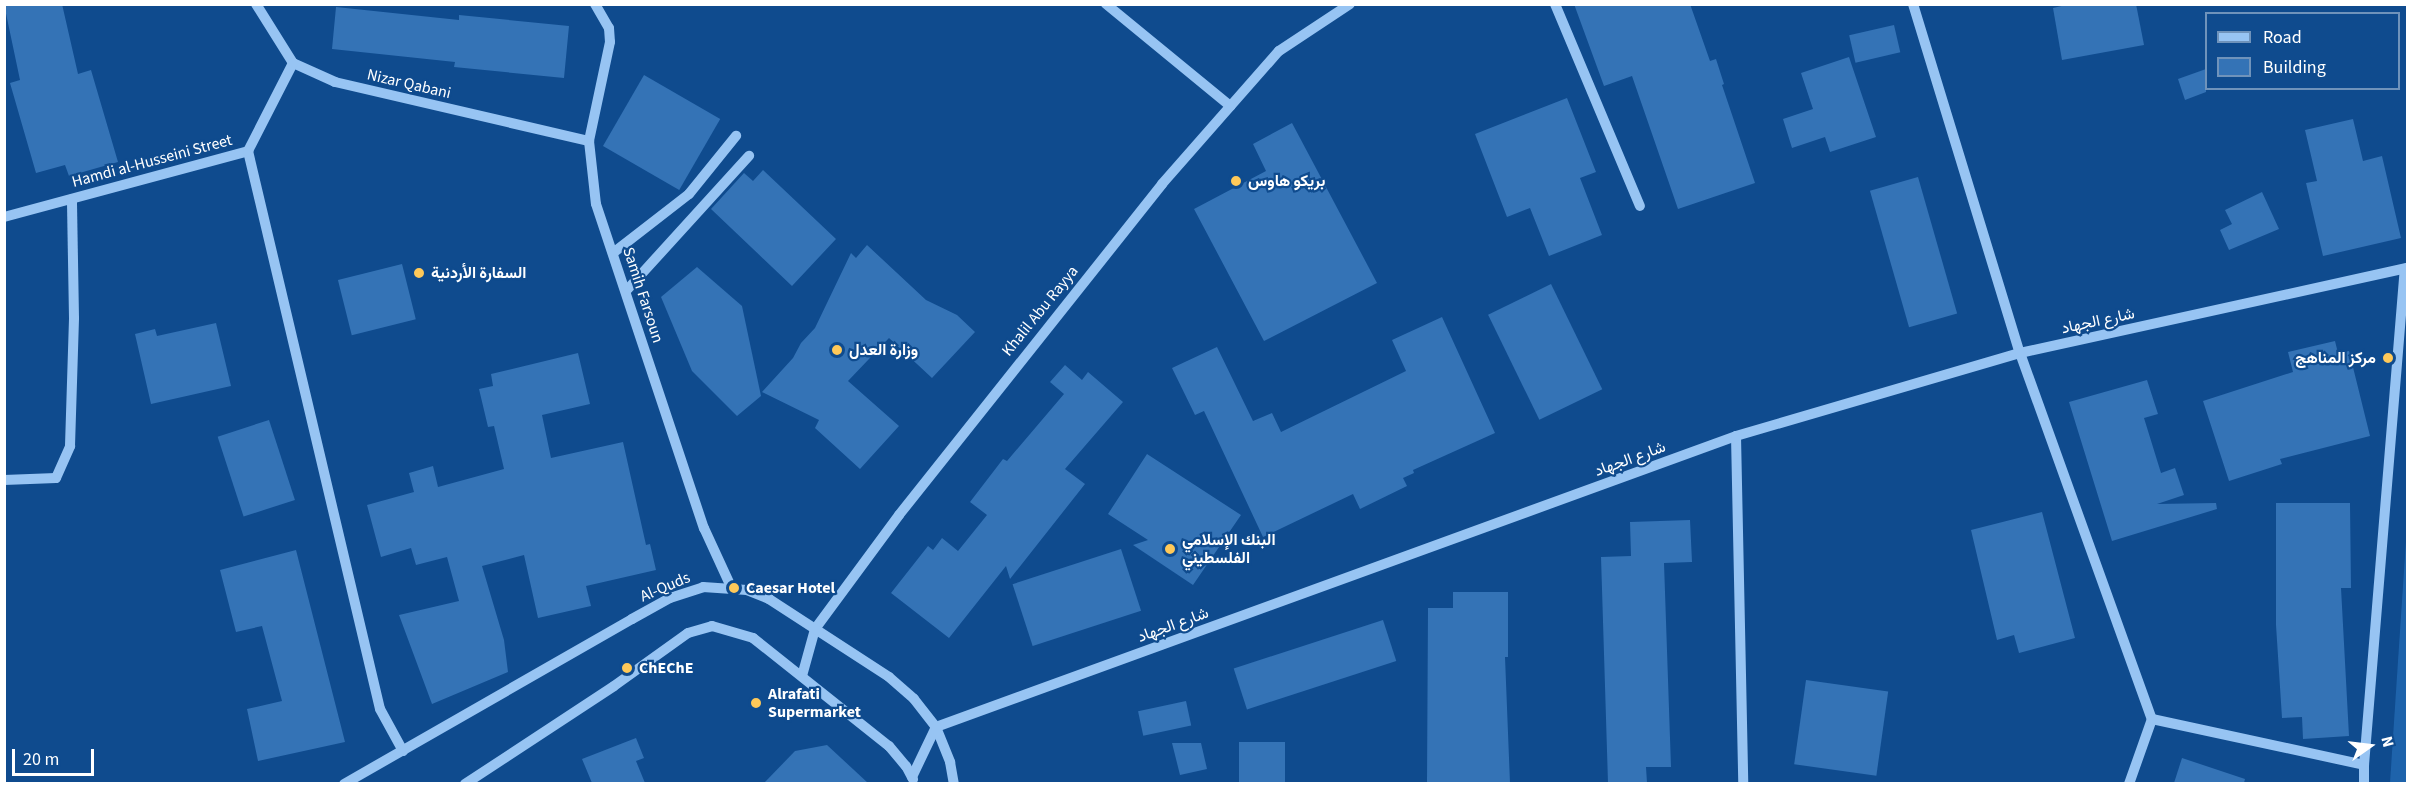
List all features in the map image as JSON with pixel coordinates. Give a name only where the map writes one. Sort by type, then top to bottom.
[{"type":"street","points":[[256,4],[293,63]]},
{"type":"street","name":"Samih Farsoun","points":[[596,4],[609,28],[610,42],[589,141],[596,204],[705,528],[732,589]]},
{"type":"street","points":[[1106,4],[1230,106]]},
{"type":"street","name":"Khalil Abu Rayya","points":[[802,676],[815,629],[899,515],[1046,327],[1162,184],[1279,51],[1350,4]]},
{"type":"street","points":[[1555,4],[1640,206]]},
{"type":"street","points":[[1913,4],[2020,353],[2152,719],[2129,783]]},
{"type":"street","name":"Nizar Qabani","points":[[293,63],[335,82],[589,141]]},
{"type":"street","name":"Hamdi al-Husseini Street","points":[[4,217],[248,151],[293,63]]},
{"type":"street","points":[[613,253],[689,194],[736,136]]},
{"type":"street","points":[[248,151],[380,709],[403,751]]},
{"type":"street","points":[[626,291],[749,156]]},
{"type":"street","points":[[4,480],[56,478],[70,446],[74,318],[72,199]]},
{"type":"street","points":[[2364,783],[2406,268]]},
{"type":"street","name":"شارع الجهاد","points":[[936,727],[1736,436],[2020,353],[2406,268]]},
{"type":"street","points":[[1736,436],[1743,783]]},
{"type":"street","name":"Al-Quds","points":[[344,783],[670,598],[703,587],[747,590],[769,599],[889,677],[914,699],[936,727],[950,762],[954,783]]},
{"type":"street","points":[[465,783],[614,686],[688,633],[712,626],[753,638],[889,746],[913,780]]},
{"type":"street","points":[[2152,719],[2364,765]]},
{"type":"street","points":[[913,780],[936,727]]},
{"type":"shaded area","points":[[2407,526],[2407,783],[2390,783],[2399,646]]},
{"type":"building","points":[[4,4],[62,4],[78,74],[91,70],[118,162],[69,176],[65,165],[36,173],[10,83],[20,80]]},
{"type":"building","points":[[1574,4],[1690,4],[1710,61],[1716,59],[1724,84],[1722,85],[1755,183],[1678,209],[1632,76],[1604,86]]},
{"type":"building","points":[[2070,4],[2136,4],[2144,45],[2062,60],[2053,8]]},
{"type":"building","points":[[336,7],[459,20],[459,15],[569,26],[564,78],[454,67],[455,62],[332,49]]},
{"type":"building","points":[[1894,25],[1900,52],[1855,63],[1849,35]]},
{"type":"building","points":[[1849,57],[1876,137],[1830,152],[1825,137],[1792,148],[1783,119],[1813,109],[1801,73]]},
{"type":"building","points":[[2205,69],[2206,92],[2185,100],[2178,79]]},
{"type":"building","points":[[644,75],[720,119],[679,190],[603,146]]},
{"type":"building","points":[[1567,98],[1596,172],[1580,178],[1602,235],[1549,256],[1530,208],[1507,217],[1475,134]]},
{"type":"building","points":[[2353,119],[2363,161],[2382,156],[2401,238],[2323,256],[2306,183],[2317,181],[2305,130]]},
{"type":"building","points":[[1292,123],[1377,283],[1264,341],[1194,209],[1266,171],[1253,144]]},
{"type":"building","points":[[763,170],[836,239],[792,286],[711,209],[744,173],[753,181]]},
{"type":"building","points":[[1918,177],[1957,313],[1909,327],[1870,191]]},
{"type":"building","points":[[2262,192],[2279,229],[2229,250],[2220,230],[2232,224],[2225,210]]},
{"type":"building","name":"وزارة العدل","points":[[867,245],[926,300],[957,315],[975,332],[932,378],[889,338],[848,381],[899,426],[860,469],[815,428],[819,420],[762,392],[793,358],[801,343],[815,328],[851,253],[856,258]]},
{"type":"building","points":[[402,264],[416,319],[352,335],[338,280]]},
{"type":"building","points":[[697,267],[742,306],[761,396],[737,416],[692,371],[661,297]]},
{"type":"building","points":[[1551,284],[1602,389],[1539,420],[1488,315]]},
{"type":"building","points":[[1442,317],[1495,433],[1413,470],[1414,473],[1403,478],[1407,486],[1360,509],[1353,494],[1263,537],[1204,411],[1195,415],[1172,368],[1217,347],[1253,421],[1272,413],[1281,432],[1406,371],[1392,340]]},
{"type":"building","points":[[216,323],[231,386],[151,404],[135,334],[155,329],[157,336]]},
{"type":"building","points":[[2335,341],[2338,353],[2349,351],[2370,436],[2280,459],[2282,464],[2229,481],[2203,401],[2293,372],[2288,352]]},
{"type":"building","points":[[578,353],[590,404],[542,415],[551,458],[623,442],[646,545],[650,544],[656,570],[586,586],[591,606],[538,618],[524,555],[482,566],[504,640],[508,672],[432,704],[399,615],[459,601],[447,557],[416,565],[411,548],[381,557],[367,505],[414,492],[409,473],[433,466],[438,487],[504,469],[494,426],[488,427],[479,389],[493,386],[491,374]]},
{"type":"building","points":[[1065,365],[1082,380],[1088,372],[1123,402],[1065,469],[1085,484],[1010,579],[1006,566],[949,638],[891,593],[928,546],[933,550],[942,538],[958,551],[987,515],[970,502],[1003,459],[1007,461],[1064,394],[1050,382]]},
{"type":"building","points":[[2147,380],[2158,414],[2144,418],[2161,473],[2175,468],[2184,495],[2157,504],[2216,503],[2217,509],[2112,541],[2069,402]]},
{"type":"building","points":[[269,420],[295,500],[244,517],[218,437]]},
{"type":"building","points":[[1147,454],[1241,515],[1193,585],[1133,545],[1148,540],[1108,514]]},
{"type":"building","points":[[2276,503],[2350,503],[2351,588],[2341,588],[2349,736],[2303,739],[2302,717],[2282,718],[2276,625]]},
{"type":"building","points":[[2042,512],[2075,638],[2019,653],[2014,635],[1997,640],[1971,530]]},
{"type":"building","points":[[1690,520],[1692,562],[1664,563],[1671,767],[1646,767],[1647,783],[1608,783],[1601,557],[1631,556],[1630,522]]},
{"type":"building","points":[[1121,549],[1141,611],[1033,646],[1013,584]]},
{"type":"building","points":[[296,550],[345,742],[258,761],[247,709],[282,701],[262,626],[236,632],[220,570]]},
{"type":"building","points":[[1453,592],[1508,592],[1508,657],[1505,657],[1510,783],[1427,783],[1428,608],[1453,608]]},
{"type":"building","points":[[1383,620],[1396,661],[1247,709],[1234,669]]},
{"type":"building","points":[[1806,680],[1888,692],[1876,776],[1794,764]]},
{"type":"building","points":[[1186,701],[1191,725],[1143,736],[1138,711]]},
{"type":"building","points":[[636,738],[644,758],[636,761],[645,783],[592,783],[582,759]]},
{"type":"building","points":[[1239,742],[1285,742],[1285,783],[1239,783]]},
{"type":"building","points":[[1172,743],[1201,743],[1207,769],[1180,775]]},
{"type":"building","points":[[827,745],[868,783],[764,783],[795,751]]},
{"type":"building","points":[[2182,758],[2245,779],[2244,783],[2174,783]]},
{"type":"place","name":"بريكو هاوس","points":[[1236,181]]},
{"type":"place","name":"السفارة الأردنية","points":[[419,273]]},
{"type":"place","name":"وزارة العدل","points":[[837,350]]},
{"type":"place","name":"مركز المناهج","points":[[2388,358]]},
{"type":"place","name":"البنك الإسلامي الفلسطيني","points":[[1170,549]]},
{"type":"place","name":"Caesar Hotel","points":[[734,588]]},
{"type":"place","name":"ChEChE","points":[[627,668]]},
{"type":"place","name":"Alrafati Supermarket","points":[[756,703]]}]
